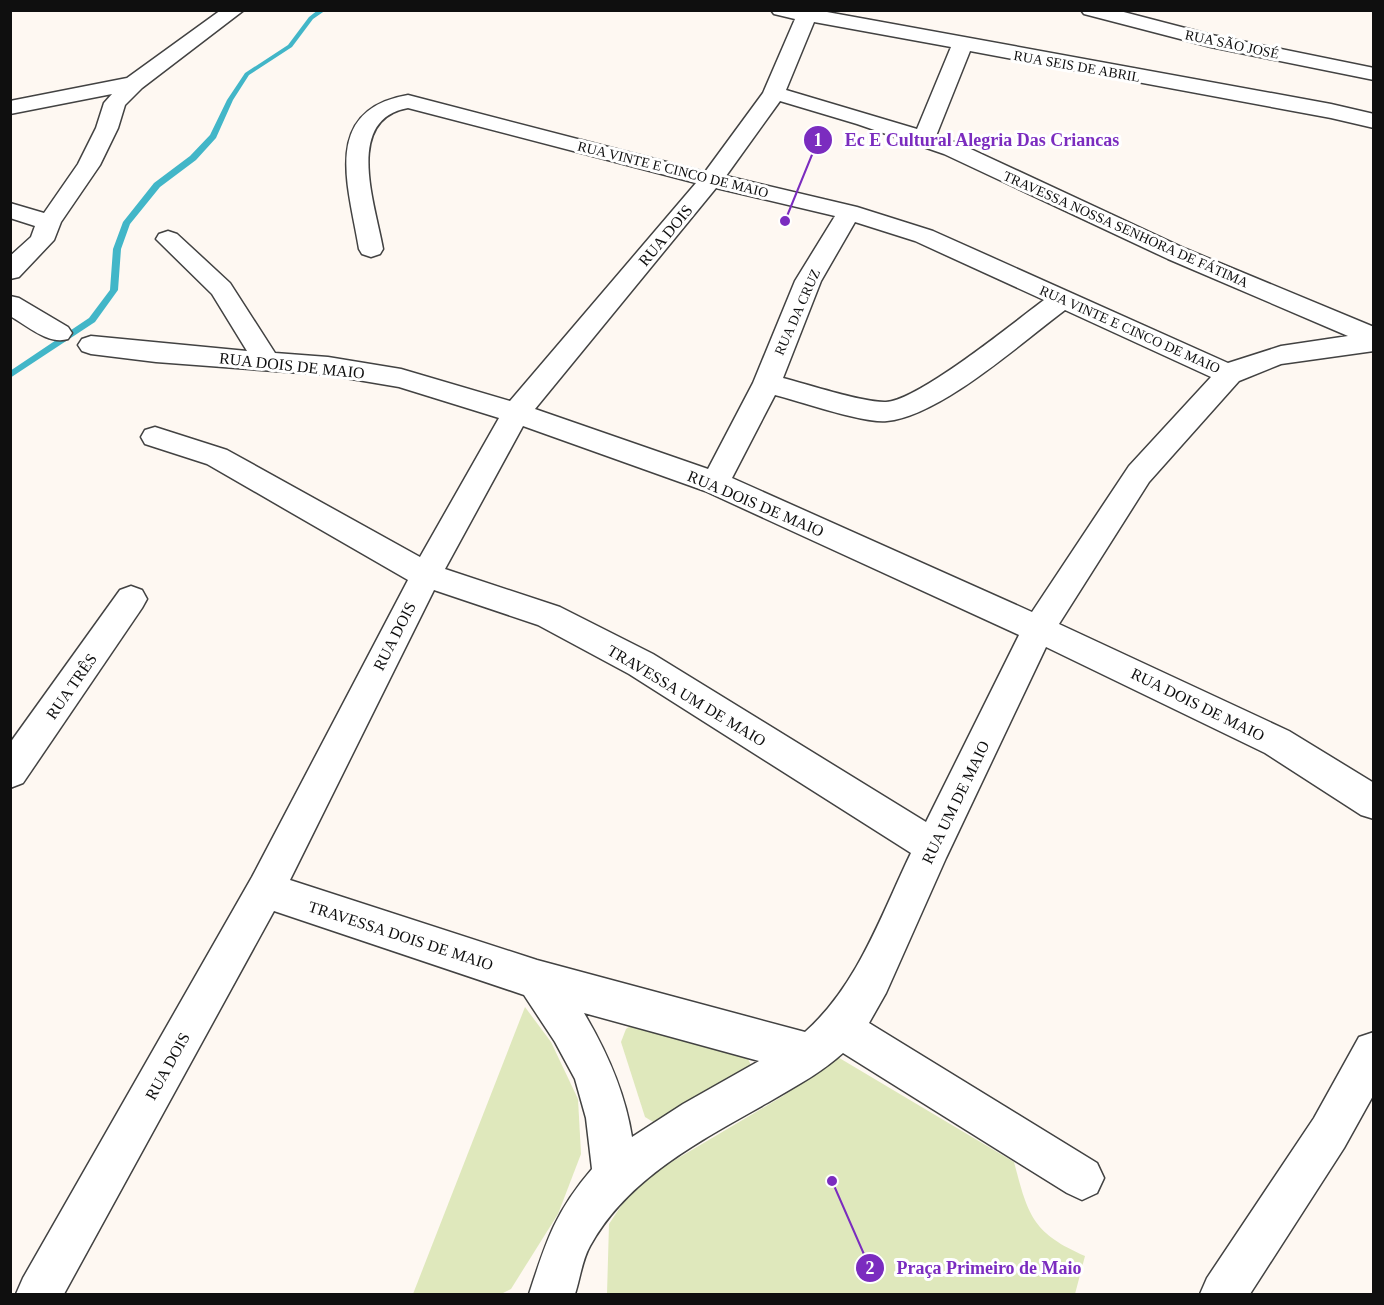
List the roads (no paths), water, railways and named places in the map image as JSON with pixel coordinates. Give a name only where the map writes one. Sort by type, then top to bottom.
[{"type":"street","points":[[10,271],[42,240],[48,222],[89,165],[107,128],[115,103],[134,83],[234,10]]},
{"type":"street","name":"RUA SÃO JOSÉ","points":[[1091,10],[1211,41],[1374,74]]},
{"type":"street","name":"RUA SEIS DE ABRIL","points":[[793,13],[1332,111],[1374,121]]},
{"type":"street","name":"RUA DOIS","points":[[39,1294],[265,890],[426,574],[516,413],[711,180],[774,93],[793,13]]},
{"type":"street","points":[[924,139],[962,45]]},
{"type":"street","points":[[10,108],[134,83]]},
{"type":"street","name":"TRAVESSA NOSSA SENHORA DE FÁTIMA","points":[[774,93],[865,119],[952,149],[1177,254],[1374,337]]},
{"type":"street","name":"RUA VINTE E CINCO DE MAIO","points":[[371,249],[359,177],[357,144],[375,112],[391,103],[408,101],[711,180],[849,212],[924,236],[1229,374]]},
{"type":"street","points":[[10,210],[48,222]]},
{"type":"street","name":"RUA DA CRUZ","points":[[715,483],[767,383],[808,281],[849,212]]},
{"type":"street","points":[[168,239],[221,289],[266,360]]},
{"type":"street","points":[[767,383],[867,409],[885,412],[904,408],[938,391],[1063,299]]},
{"type":"street","points":[[10,304],[58,333]]},
{"type":"street","name":"RUA UM DE MAIO","points":[[552,1294],[569,1239],[590,1205],[614,1177],[653,1148],[825,1041],[856,1007],[872,979],[933,846],[1038,629],[1139,474],[1229,374],[1246,364],[1265,358],[1374,342]]},
{"type":"street","name":"RUA DOIS DE MAIO","points":[[91,345],[156,353],[328,366],[400,378],[516,413],[715,483],[1038,629],[1277,742],[1374,803]]},
{"type":"street","name":"TRAVESSA UM DE MAIO","points":[[155,437],[217,457],[426,574],[549,616],[641,664],[933,846]]},
{"type":"street","name":"RUA TRÊS","points":[[10,772],[131,599]]},
{"type":"street","name":"TRAVESSA DOIS DE MAIO","points":[[265,890],[537,980],[825,1041],[1082,1178]]},
{"type":"street","points":[[537,980],[573,1030],[594,1068],[613,1138],[614,1177]]},
{"type":"street","points":[[1223,1294],[1329,1133],[1374,1052]]},
{"type":"waterway","points":[[10,375],[92,320],[114,290],[117,249],[126,224],[157,185],[193,158],[213,136],[230,100],[247,74],[290,46],[311,18],[323,10]]},
{"type":"place","name":"Ec E Cultural Alegria Das Criancas","points":[[785,221]]},
{"type":"place","name":"Praça Primeiro de Maio","points":[[832,1181]]}]
